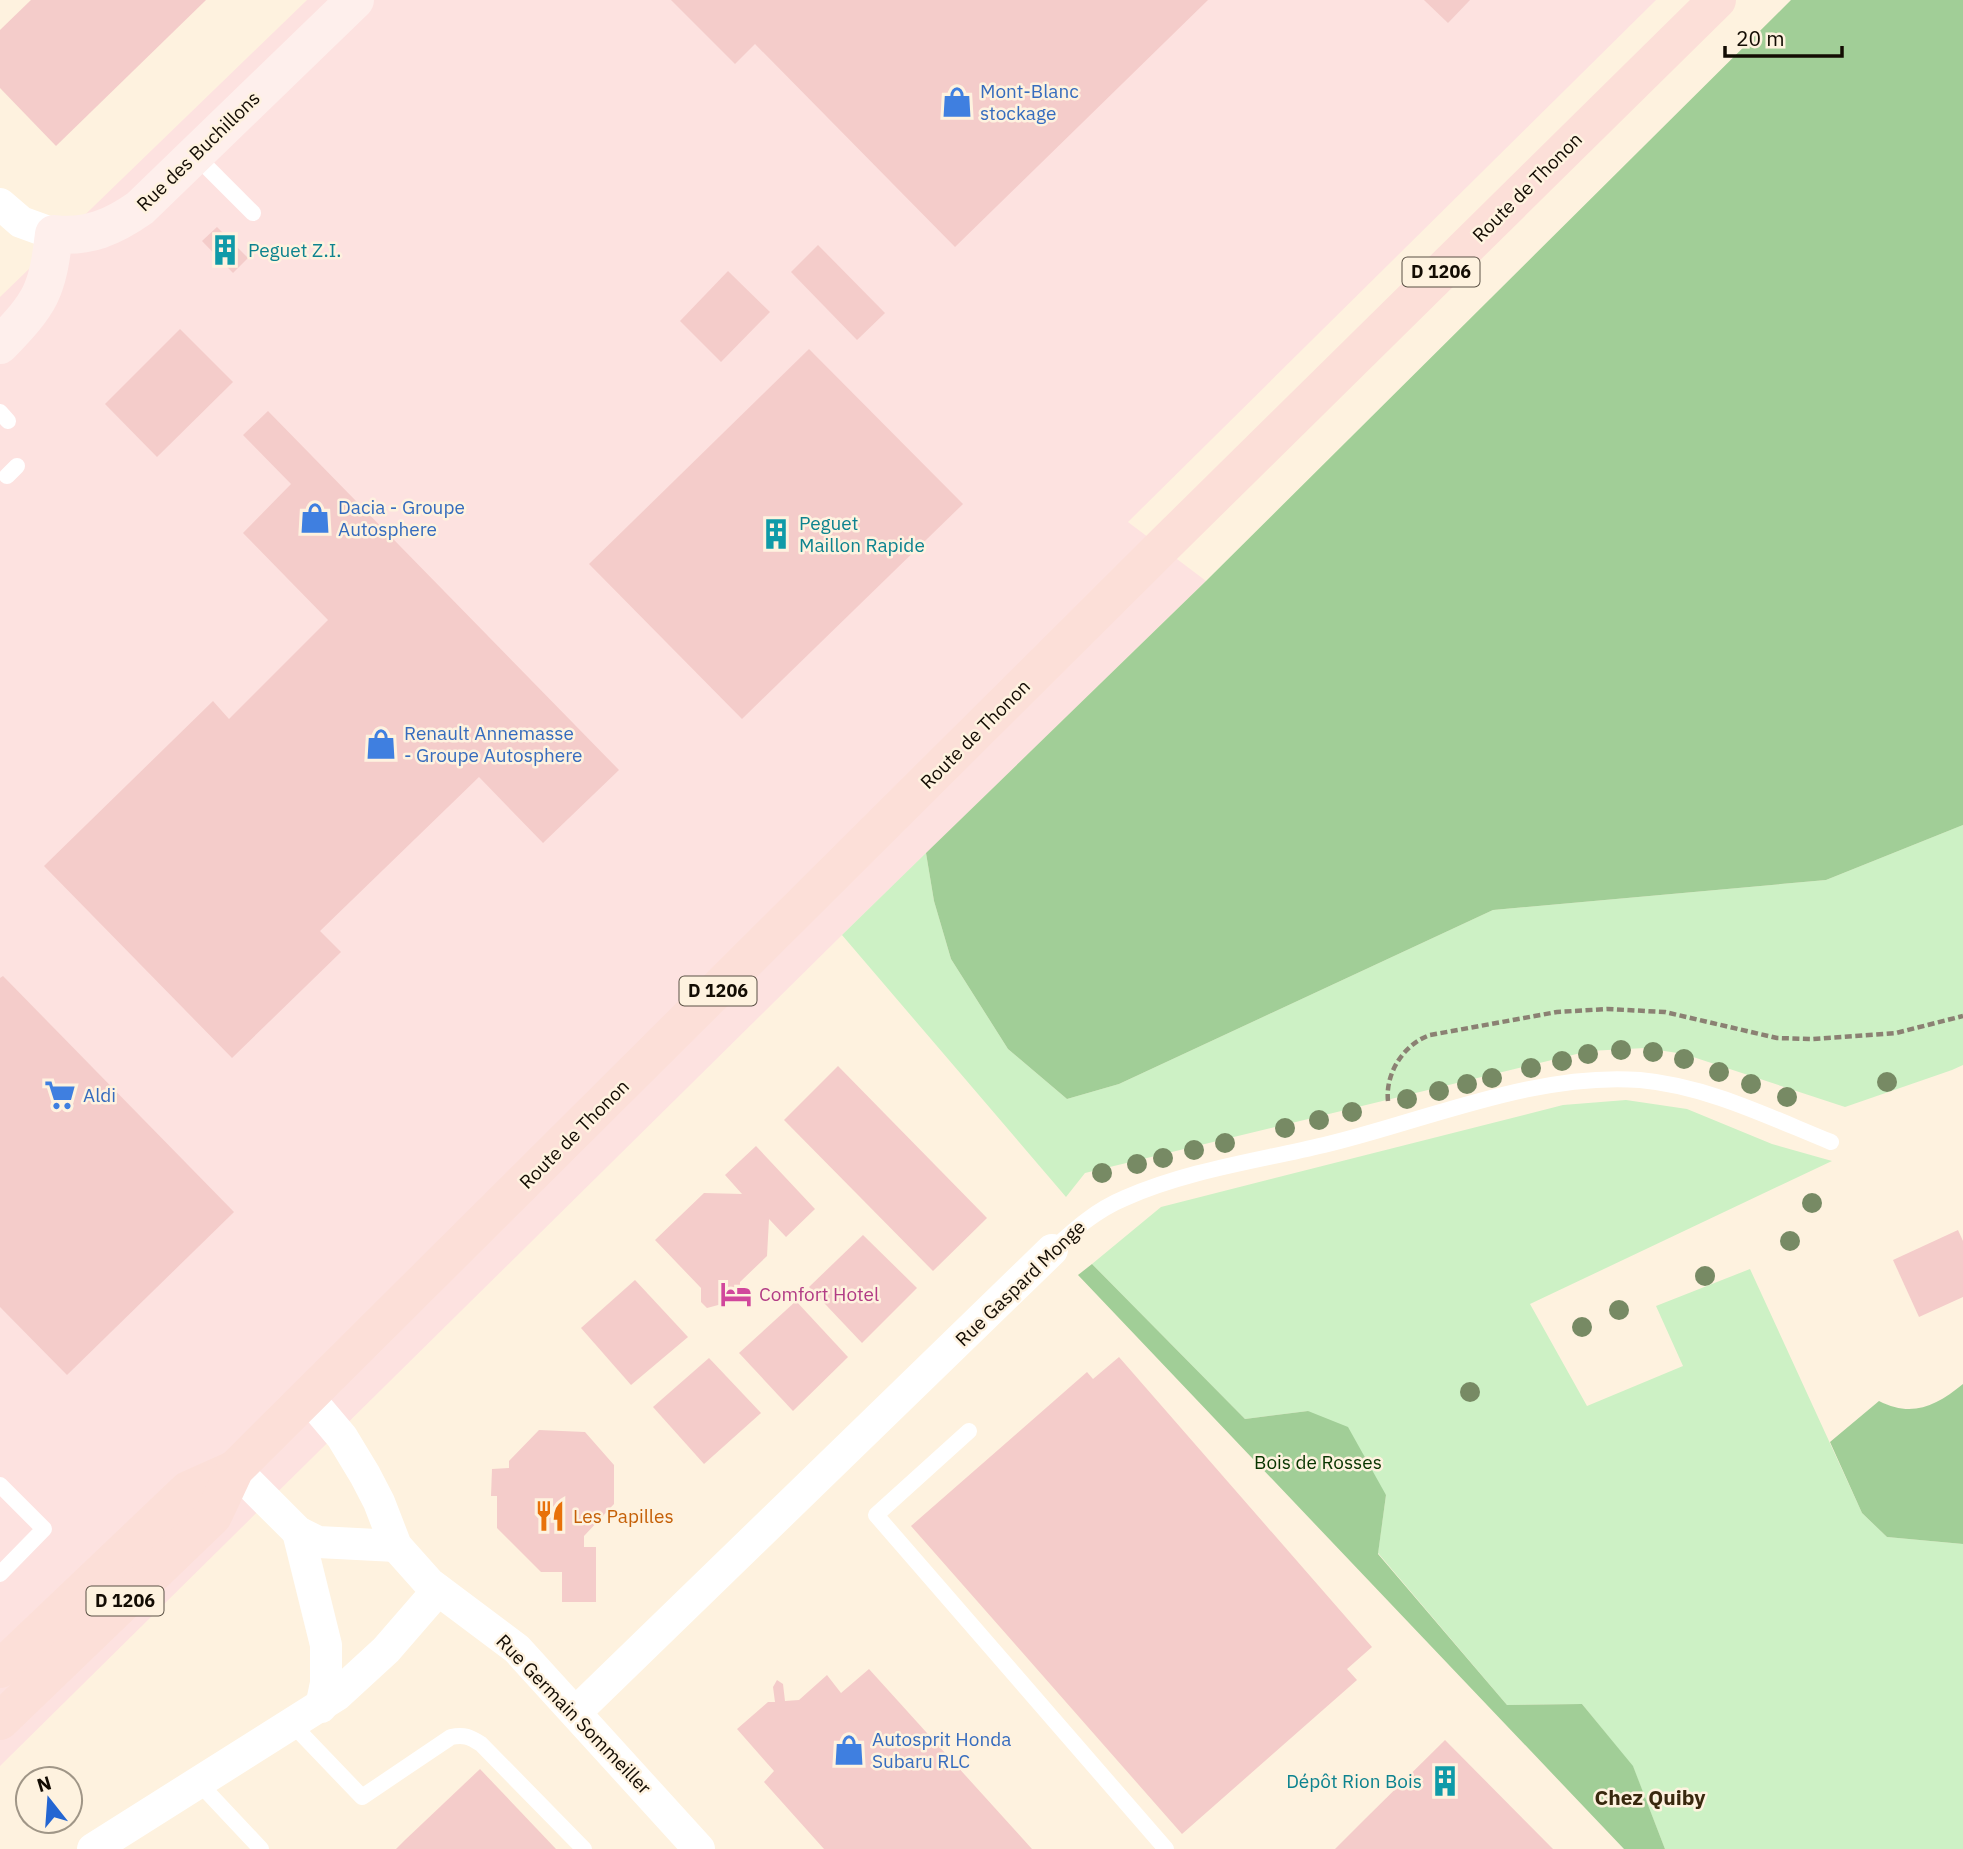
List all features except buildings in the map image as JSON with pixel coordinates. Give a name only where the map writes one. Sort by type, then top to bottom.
[{"type":"main road","name":"Route de Thonon","points":[[0,1669],[188,1490],[235,1469],[309,1398],[1176,534],[1717,0]]},
{"type":"main road","name":"Route de Thonon","points":[[0,1721],[213,1516],[235,1469]]},
{"type":"street","name":"Rue des Buchillons","points":[[54,234],[89,233],[114,225],[140,208],[355,0]]},
{"type":"street","points":[[0,204],[21,222],[54,234],[48,276],[40,298],[28,316],[0,345]]},
{"type":"street","name":"Rue Gaspard Monge","points":[[576,1712],[1052,1251]]},
{"type":"street","name":"Rue Germain Sommeiller","points":[[309,1398],[342,1437],[365,1475],[396,1546],[438,1590],[508,1641],[699,1849]]},
{"type":"street","points":[[235,1469],[298,1532],[318,1542],[396,1546]]},
{"type":"street","points":[[298,1532],[326,1645],[326,1683],[321,1707]]},
{"type":"street","points":[[93,1849],[321,1707],[386,1650],[438,1590]]},
{"type":"lane","points":[[195,155],[253,213]]},
{"type":"lane","name":"Rue Gaspard Monge","points":[[1052,1251],[1091,1216],[1138,1193],[1189,1174],[1326,1144],[1553,1084],[1623,1079],[1664,1084],[1714,1096],[1831,1142]]},
{"type":"lane","points":[[969,1431],[876,1515],[1166,1849]]},
{"type":"lane","points":[[0,1485],[44,1529],[0,1574]]},
{"type":"lane","points":[[293,1725],[362,1797],[451,1737],[468,1736],[481,1744],[584,1849]]},
{"type":"lane","points":[[199,1783],[261,1849]]},
{"type":"path","points":[[1391,1126],[1387,1093],[1391,1076],[1398,1060],[1408,1048],[1416,1040],[1430,1035],[1557,1012],[1607,1009],[1665,1012],[1777,1038],[1812,1039],[1896,1032],[1963,1016]]},
{"type":"shaded area","points":[[307,0],[1656,0],[1128,522],[1206,581],[842,935],[0,1766],[0,297]]},
{"type":"green space","points":[[1791,0],[1963,0],[1963,825],[1826,880],[1493,910],[1119,1084],[1067,1099],[1008,1049],[951,959],[934,901],[926,853],[1206,581]]},
{"type":"green space","points":[[1963,825],[1963,1065],[1952,1070],[1845,1107],[1684,1054],[1645,1048],[1589,1051],[1085,1173],[1066,1197],[842,935],[926,853],[934,901],[951,959],[1008,1049],[1067,1099],[1119,1084],[1493,910],[1826,880]]},
{"type":"green space","points":[[1626,1100],[1687,1109],[1772,1144],[1832,1161],[1530,1304],[1587,1406],[1683,1366],[1656,1306],[1750,1269],[1862,1513],[1887,1537],[1963,1544],[1963,1849],[1665,1849],[1633,1767],[1582,1704],[1507,1705],[1378,1553],[1386,1495],[1308,1411],[1245,1419],[1092,1264],[1161,1207],[1563,1105]]},
{"type":"green space","name":"Bois de Rosses","points":[[1092,1264],[1245,1419],[1308,1411],[1348,1427],[1386,1495],[1378,1554],[1507,1705],[1582,1704],[1633,1766],[1665,1849],[1624,1849],[1078,1275]]},
{"type":"green space","points":[[1963,1384],[1963,1544],[1887,1537],[1862,1513],[1830,1442],[1879,1401],[1902,1409],[1923,1407],[1933,1404]]},
{"type":"place","name":"Mont-Blanc stockage","points":[[957,102]]},
{"type":"place","name":"Peguet Z.I.","points":[[225,250]]},
{"type":"place","name":"Dacia - Groupe Autosphere","points":[[315,518]]},
{"type":"place","name":"Peguet Maillon Rapide","points":[[776,534]]},
{"type":"place","name":"Renault Annemasse - Groupe Autosphere","points":[[381,744]]},
{"type":"place","name":"Aldi","points":[[60,1095]]},
{"type":"place","name":"Comfort Hotel","points":[[736,1294]]},
{"type":"place","name":"Les Papilles","points":[[550,1516]]},
{"type":"place","name":"Autosprit Honda Subaru RLC","points":[[849,1750]]},
{"type":"place","name":"Dépôt Rion Bois","points":[[1445,1781]]},
{"type":"district","name":"Chez Quiby","points":[[1650,1798]]}]
